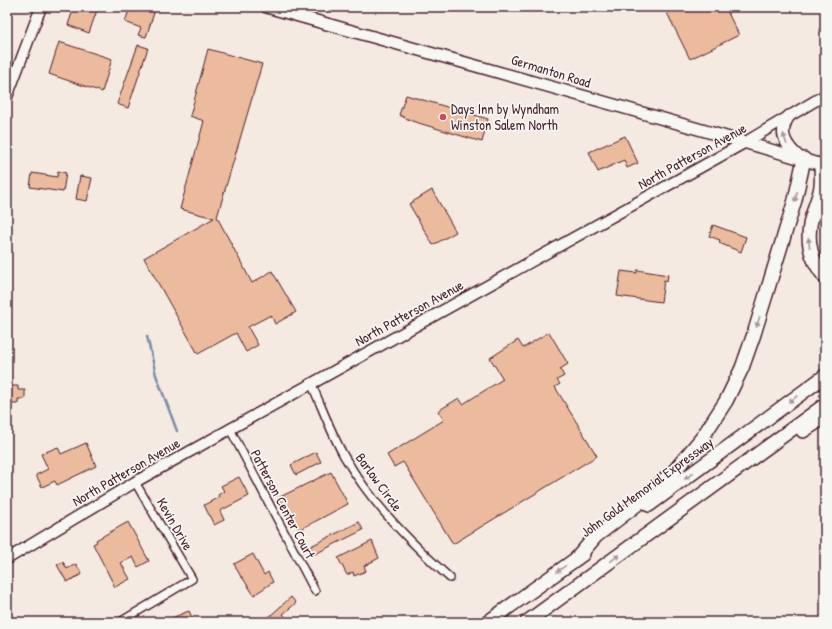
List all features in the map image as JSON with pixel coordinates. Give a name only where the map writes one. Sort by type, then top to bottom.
[{"type":"highway","points":[[576,558],[596,536],[644,500],[676,469],[702,438],[726,401],[742,368],[757,327],[795,200],[802,159]]},
{"type":"highway","points":[[823,165],[821,186],[822,196],[809,223],[808,238],[810,254],[817,268],[825,277]]},
{"type":"highway","name":"John Gold Memorial Expressway","points":[[488,622],[825,376]]},
{"type":"highway","points":[[527,622],[825,405]]},
{"type":"highway","points":[[736,470],[825,418]]},
{"type":"main road","points":[[7,97],[41,7]]},
{"type":"main road","name":"Germanton Road","points":[[267,7],[512,75],[556,90],[823,165]]},
{"type":"main road","name":"North Patterson Avenue","points":[[7,558],[135,482],[744,143],[825,95]]},
{"type":"main road","points":[[789,116],[783,127],[784,140],[802,159]]},
{"type":"street","name":"Barlow Circle","points":[[311,383],[343,454],[366,492],[409,541],[450,578]]},
{"type":"street","name":"Patterson Center Court","points":[[230,429],[315,591]]},
{"type":"street","name":"Kevin Drive","points":[[120,622],[192,579],[135,482]]},
{"type":"building","points":[[74,7],[98,7],[89,33],[68,25]]},
{"type":"building","points":[[130,7],[156,7],[146,37],[138,35],[141,28],[125,22]]},
{"type":"building","points":[[664,7],[725,7],[739,35],[690,59]]},
{"type":"building","points":[[59,42],[112,59],[102,92],[49,74]]},
{"type":"building","points":[[138,45],[148,48],[128,108],[117,104]]},
{"type":"building","points":[[208,49],[262,64],[217,217],[252,283],[272,271],[296,312],[275,324],[271,315],[248,327],[258,345],[246,352],[236,333],[198,354],[144,258],[214,218],[180,209],[204,121],[190,116]]},
{"type":"building","name":"Days Inn by Wyndham Winston Salem North","points":[[406,95],[488,119],[482,142],[412,121],[399,115]]},
{"type":"building","points":[[625,136],[638,163],[627,168],[624,160],[598,172],[589,152]]},
{"type":"building","points":[[58,171],[66,173],[63,192],[30,187],[32,173],[57,177]]},
{"type":"building","points":[[80,176],[92,178],[87,201],[76,199]]},
{"type":"building","points":[[432,190],[456,232],[433,245],[409,204]]},
{"type":"building","points":[[713,225],[746,237],[741,252],[719,243],[720,240],[709,236]]},
{"type":"building","points":[[637,270],[668,275],[667,281],[664,280],[661,302],[617,296],[621,271],[637,273]]},
{"type":"building","points":[[549,332],[568,364],[560,369],[564,376],[557,380],[560,384],[555,387],[597,456],[453,544],[403,462],[394,467],[387,455],[444,420],[438,411],[459,398],[463,404],[503,379],[490,358],[518,340],[523,348]]},
{"type":"building","points":[[7,386],[18,386],[18,390],[25,390],[25,399],[18,399],[18,404],[7,404]]},
{"type":"building","points":[[86,443],[96,466],[57,485],[55,481],[42,487],[36,475],[48,469],[41,454],[58,447],[61,454]]},
{"type":"building","points":[[316,452],[321,462],[296,475],[291,465]]},
{"type":"building","points":[[331,472],[348,504],[299,530],[293,518],[289,520],[278,498]]},
{"type":"building","points":[[239,477],[249,496],[220,511],[224,520],[214,525],[204,505],[219,497],[218,495],[224,491],[221,486]]},
{"type":"building","points":[[128,522],[149,561],[138,567],[133,557],[121,563],[130,579],[115,587],[93,544],[97,542],[96,540]]},
{"type":"building","points":[[359,522],[363,530],[313,555],[309,547]]},
{"type":"building","points":[[372,541],[379,558],[364,566],[366,571],[354,576],[353,572],[347,575],[338,558]]},
{"type":"building","points":[[253,554],[264,575],[268,572],[273,582],[254,595],[234,564]]},
{"type":"building","points":[[63,562],[67,569],[76,564],[82,574],[67,582],[57,565]]},
{"type":"building","points":[[291,597],[296,603],[283,614],[290,622],[273,622],[269,617]]},
{"type":"building","points":[[189,611],[194,622],[162,622]]},
{"type":"waterway","points":[[147,336],[156,375],[177,431]]},
{"type":"place","name":"Days Inn by Wyndham Winston Salem North","points":[[443,117]]}]
